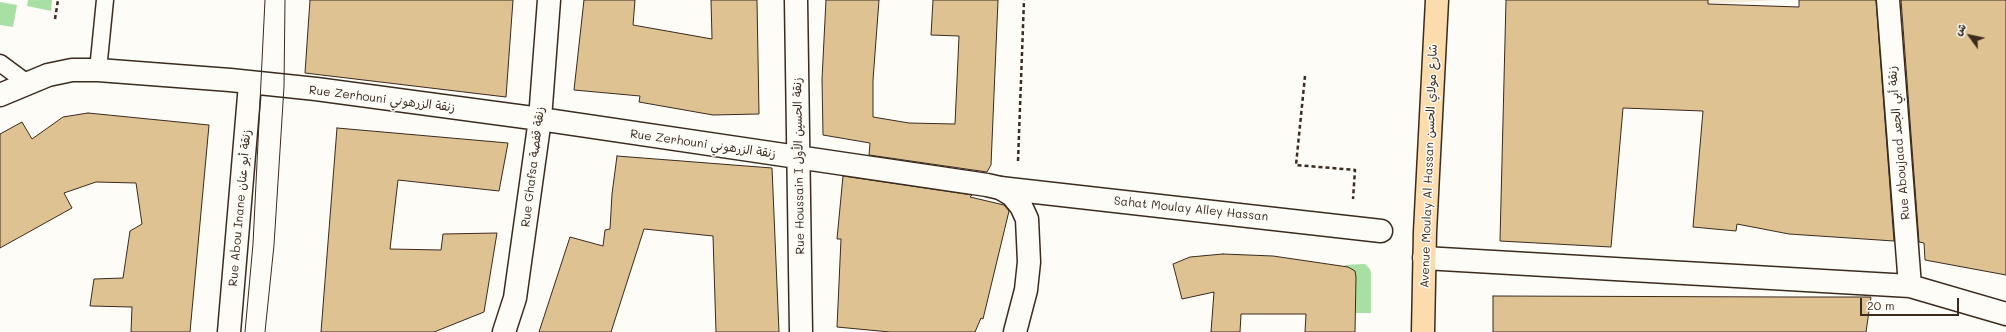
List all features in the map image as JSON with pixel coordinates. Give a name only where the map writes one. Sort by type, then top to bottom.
[{"type":"main road","name":"Avenue Moulay Al Hassan شارع مولاي الحسن","points":[[1423,332],[1424,258],[1437,0]]},
{"type":"street","name":"Rue Ghafsa زنقة قفصة","points":[[504,332],[515,298],[540,119],[549,0]]},
{"type":"street","name":"Rue Houssain I زنقة الحسين الأول","points":[[796,0],[801,332]]},
{"type":"street","name":"Rue Aboujaad زنقة أبي الجعد","points":[[1888,0],[1910,286]]},
{"type":"street","name":"Rue Zerhouni زنقة الزرهوني","points":[[0,95],[48,75],[72,70],[98,70],[230,80],[250,84],[316,89],[540,119],[1009,189],[1012,196],[1021,206],[1027,219],[1028,233],[1026,290],[1015,332]]},
{"type":"street","name":"Rue Abou Inane زنقة أبو عنان","points":[[230,332],[250,84]]},
{"type":"street","name":"Sahat Moulay Alley Hassan","points":[[1009,189],[1381,231]]},
{"type":"street","points":[[1424,258],[1910,286],[2006,314]]},
{"type":"lane","points":[[98,70],[105,0]]},
{"type":"lane","points":[[0,63],[26,83]]},
{"type":"path","points":[[55,19],[58,0]]},
{"type":"path","points":[[1009,189],[1024,0]]},
{"type":"path","points":[[1305,76],[1296,165],[1355,170],[1352,200],[1360,201]]},
{"type":"shaded area","points":[[1708,0],[1782,0],[1708,4]]},
{"type":"green space","points":[[28,0],[52,0],[51,11],[27,6]]},
{"type":"green space","points":[[0,2],[17,5],[13,27],[0,25]]},
{"type":"green space","points":[[1365,264],[1370,269],[1371,273],[1371,313],[1356,313],[1355,273],[1344,265]]},
{"type":"building","points":[[310,0],[513,0],[506,97],[305,73]]},
{"type":"building","points":[[584,0],[635,0],[633,25],[712,39],[711,0],[757,0],[759,114],[713,115],[639,102],[640,96],[574,90]]},
{"type":"building","points":[[826,0],[879,0],[873,80],[873,117],[909,123],[955,124],[959,36],[931,35],[933,0],[998,0],[991,165],[987,172],[869,155],[870,143],[823,135],[822,79]]},
{"type":"building","points":[[1506,0],[1708,0],[1708,4],[1799,7],[1799,0],[1876,0],[1894,241],[1789,234],[1737,224],[1736,231],[1693,227],[1703,111],[1623,108],[1611,247],[1500,241]]},
{"type":"building","points":[[1901,0],[2006,0],[2006,275],[1925,260],[1924,243],[1919,242]]},
{"type":"building","points":[[88,113],[209,125],[190,332],[131,332],[132,307],[90,306],[94,279],[123,278],[130,231],[142,224],[136,183],[96,182],[64,193],[72,208],[0,248],[0,134],[22,122],[32,139],[63,117]]},
{"type":"building","points":[[337,128],[508,143],[499,191],[398,180],[390,249],[441,250],[443,234],[497,233],[484,312],[434,332],[321,332]]},
{"type":"building","points":[[617,156],[772,168],[779,332],[716,332],[713,236],[644,229],[611,332],[539,332],[570,237],[603,246],[605,230],[610,229],[612,194]]},
{"type":"building","points":[[843,176],[972,195],[970,197],[1004,205],[1009,211],[983,319],[981,318],[975,332],[890,332],[837,327],[841,239],[837,239]]},
{"type":"building","points":[[1223,254],[1273,256],[1348,267],[1355,271],[1355,332],[1305,332],[1306,314],[1241,314],[1240,332],[1211,332],[1214,292],[1182,299],[1173,264],[1190,257]]},
{"type":"building","points":[[1493,296],[1871,297],[1866,332],[1493,332]]},
{"type":"tram line","points":[[245,332],[253,244],[265,0]]},
{"type":"tram line","points":[[265,332],[274,245],[284,87],[285,0]]}]
